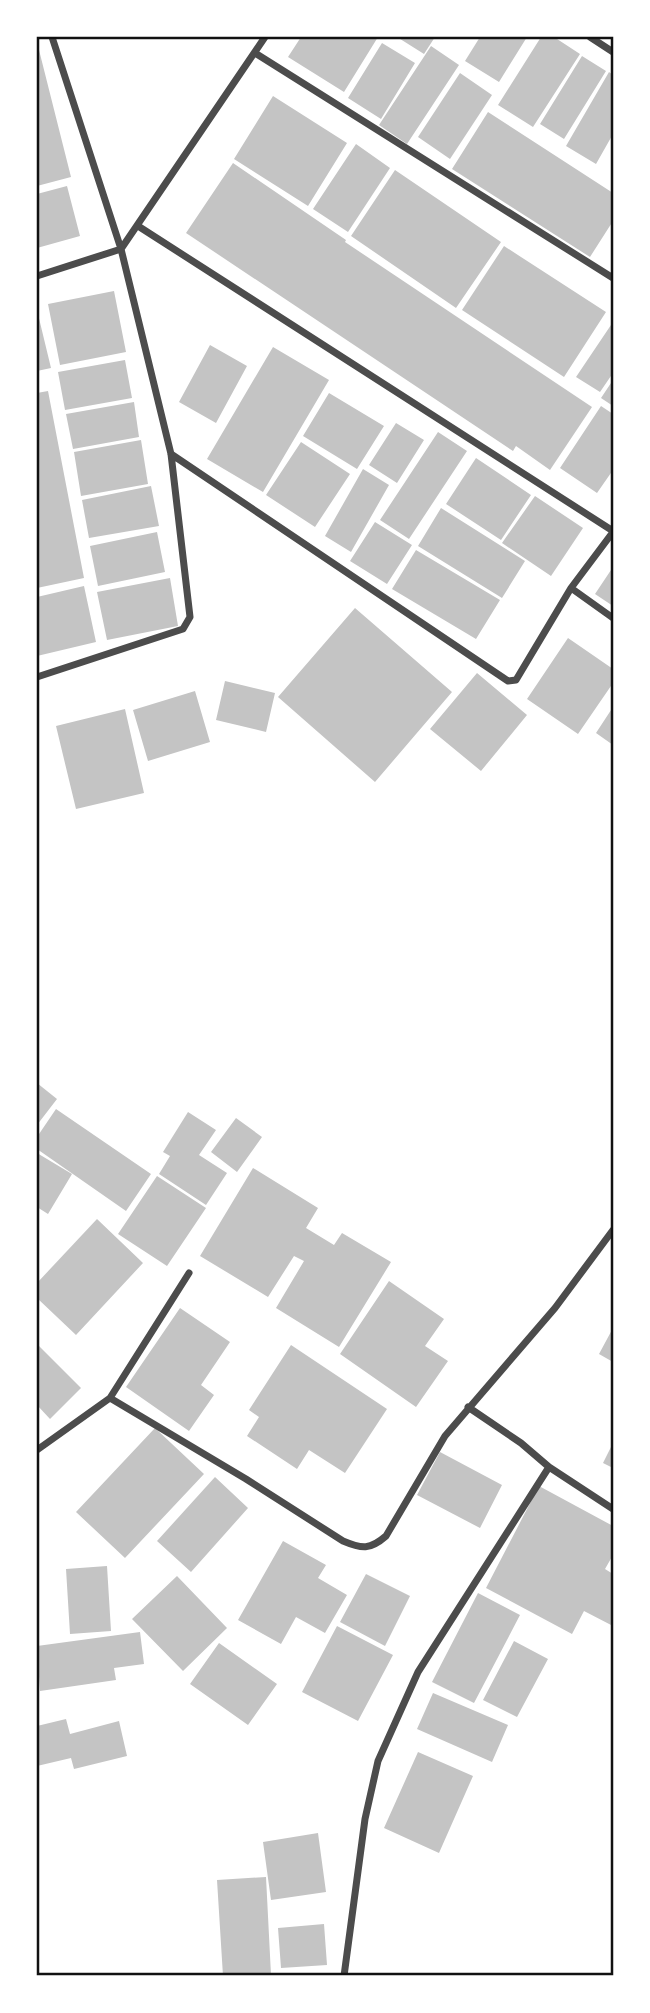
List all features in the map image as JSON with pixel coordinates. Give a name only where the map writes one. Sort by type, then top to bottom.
[{"type":"street","points":[[37,677],[183,629],[190,617],[171,454],[121,249],[52,37]]},
{"type":"street","points":[[37,275],[121,249],[265,37]]},
{"type":"street","points":[[590,37],[613,52]]},
{"type":"street","points":[[255,53],[613,278]]},
{"type":"street","points":[[138,226],[613,532],[572,588],[516,680],[508,681],[171,454]]},
{"type":"street","points":[[572,588],[613,618]]},
{"type":"street","points":[[110,1398],[246,1479],[343,1541],[359,1548],[375,1545],[386,1536],[445,1436],[555,1308],[613,1230]]},
{"type":"street","points":[[37,1450],[110,1398],[189,1273]]},
{"type":"street","points":[[468,1407],[521,1443],[549,1467],[613,1509]]},
{"type":"street","points":[[344,1976],[365,1819],[378,1761],[418,1672],[549,1467]]},
{"type":"building","points":[[301,37],[378,37],[344,92],[288,57]]},
{"type":"building","points":[[397,37],[435,37],[424,54]]},
{"type":"building","points":[[480,37],[527,37],[499,82],[465,61]]},
{"type":"building","points":[[541,37],[554,37],[580,54],[533,127],[498,105]]},
{"type":"building","points":[[37,42],[71,177],[37,186]]},
{"type":"building","points":[[382,43],[415,63],[381,119],[348,98]]},
{"type":"building","points":[[431,46],[459,65],[407,144],[379,125]]},
{"type":"building","points":[[582,56],[606,71],[564,139],[540,124]]},
{"type":"building","points":[[609,72],[613,75],[613,134],[596,164],[566,146]]},
{"type":"building","points":[[460,73],[492,95],[450,159],[418,137]]},
{"type":"building","points":[[273,96],[347,143],[308,206],[234,159]]},
{"type":"building","points":[[488,112],[613,193],[613,221],[590,257],[452,169]]},
{"type":"building","points":[[356,144],[390,168],[348,232],[313,209]]},
{"type":"building","points":[[233,163],[346,240],[345,242],[592,407],[550,470],[516,446],[513,451],[186,233]]},
{"type":"building","points":[[395,170],[501,242],[456,308],[351,236]]},
{"type":"building","points":[[67,186],[80,236],[37,248],[37,194]]},
{"type":"building","points":[[504,246],[606,312],[564,377],[462,310]]},
{"type":"building","points":[[114,291],[126,352],[60,365],[48,304]]},
{"type":"building","points":[[37,310],[51,368],[37,371]]},
{"type":"building","points":[[613,322],[613,373],[600,392],[576,377]]},
{"type":"building","points":[[210,345],[247,366],[216,423],[179,402]]},
{"type":"building","points":[[273,347],[329,380],[263,492],[207,459]]},
{"type":"building","points":[[125,360],[132,398],[65,410],[58,372]]},
{"type":"building","points":[[613,380],[613,406],[601,398]]},
{"type":"building","points":[[48,391],[84,578],[37,588],[37,393]]},
{"type":"building","points":[[329,393],[384,426],[357,469],[303,436]]},
{"type":"building","points":[[134,402],[139,437],[73,449],[66,414]]},
{"type":"building","points":[[601,406],[613,414],[613,470],[597,493],[560,468]]},
{"type":"building","points":[[396,423],[424,440],[397,483],[369,465]]},
{"type":"building","points":[[438,432],[467,451],[409,539],[380,520]]},
{"type":"building","points":[[141,440],[148,484],[81,496],[74,452]]},
{"type":"building","points":[[301,442],[350,474],[315,527],[266,495]]},
{"type":"building","points":[[476,458],[531,495],[501,540],[446,504]]},
{"type":"building","points":[[363,469],[389,485],[351,552],[325,536]]},
{"type":"building","points":[[151,486],[159,526],[89,538],[82,500]]},
{"type":"building","points":[[535,496],[583,528],[551,576],[502,543]]},
{"type":"building","points":[[441,508],[525,561],[502,598],[418,546]]},
{"type":"building","points":[[375,522],[412,545],[387,584],[350,561]]},
{"type":"building","points":[[157,532],[165,572],[98,586],[90,546]]},
{"type":"building","points":[[416,550],[500,600],[476,639],[392,589]]},
{"type":"building","points":[[613,567],[613,606],[595,594]]},
{"type":"building","points":[[170,578],[178,626],[107,640],[97,592]]},
{"type":"building","points":[[84,586],[96,642],[37,656],[37,597]]},
{"type":"building","points":[[355,608],[452,692],[375,782],[278,697]]},
{"type":"building","points":[[568,638],[613,669],[613,683],[578,734],[527,699]]},
{"type":"building","points":[[477,673],[527,715],[481,771],[430,729]]},
{"type":"building","points":[[225,681],[275,693],[266,732],[216,720]]},
{"type":"building","points":[[195,691],[210,742],[148,761],[133,710]]},
{"type":"building","points":[[613,707],[613,745],[596,733]]},
{"type":"building","points":[[125,709],[144,793],[76,809],[56,726]]},
{"type":"building","points":[[37,1083],[57,1099],[37,1125]]},
{"type":"building","points":[[56,1109],[151,1174],[126,1211],[37,1149],[37,1137]]},
{"type":"building","points":[[188,1112],[216,1130],[199,1155],[227,1173],[206,1205],[159,1174],[170,1156],[163,1152]]},
{"type":"building","points":[[236,1118],[262,1137],[237,1172],[211,1152]]},
{"type":"building","points":[[37,1153],[72,1174],[48,1214],[37,1207]]},
{"type":"building","points":[[253,1168],[318,1208],[306,1228],[334,1245],[342,1233],[391,1262],[339,1347],[276,1308],[304,1261],[294,1256],[268,1297],[200,1256]]},
{"type":"building","points":[[157,1176],[206,1208],[167,1266],[118,1234]]},
{"type":"building","points":[[97,1219],[143,1263],[76,1335],[37,1298],[37,1283]]},
{"type":"building","points":[[389,1281],[444,1319],[425,1346],[448,1361],[416,1407],[340,1354]]},
{"type":"building","points":[[180,1308],[230,1342],[201,1385],[214,1395],[189,1431],[126,1387]]},
{"type":"building","points":[[613,1328],[613,1362],[599,1354]]},
{"type":"building","points":[[37,1344],[81,1388],[50,1419],[37,1405]]},
{"type":"building","points":[[291,1345],[387,1409],[345,1473],[309,1450],[297,1469],[247,1436],[259,1417],[249,1410]]},
{"type":"building","points":[[155,1428],[204,1474],[125,1558],[76,1512]]},
{"type":"building","points":[[613,1443],[613,1468],[603,1463]]},
{"type":"building","points":[[440,1452],[502,1485],[480,1528],[417,1495]]},
{"type":"building","points":[[215,1477],[248,1508],[191,1572],[157,1541]]},
{"type":"building","points":[[539,1486],[613,1526],[613,1555],[605,1569],[613,1574],[613,1626],[584,1611],[572,1634],[486,1588]]},
{"type":"building","points":[[283,1541],[326,1565],[318,1578],[347,1595],[325,1633],[296,1617],[281,1644],[238,1620]]},
{"type":"building","points":[[107,1566],[111,1631],[70,1634],[66,1569]]},
{"type":"building","points":[[366,1574],[410,1596],[385,1646],[340,1622]]},
{"type":"building","points":[[177,1576],[227,1628],[183,1671],[132,1619]]},
{"type":"building","points":[[478,1593],[520,1615],[474,1703],[432,1682]]},
{"type":"building","points":[[337,1626],[393,1655],[358,1721],[302,1692]]},
{"type":"building","points":[[140,1632],[144,1664],[114,1668],[116,1680],[40,1691],[37,1646]]},
{"type":"building","points":[[514,1641],[548,1659],[517,1717],[483,1700]]},
{"type":"building","points":[[219,1643],[277,1684],[248,1725],[190,1684]]},
{"type":"building","points":[[433,1693],[508,1725],[492,1762],[417,1729]]},
{"type":"building","points":[[66,1719],[70,1734],[119,1721],[127,1756],[74,1769],[71,1758],[37,1766],[37,1726]]},
{"type":"building","points":[[418,1752],[473,1776],[439,1853],[384,1828]]},
{"type":"building","points":[[318,1833],[326,1892],[271,1900],[263,1842]]},
{"type":"building","points":[[266,1877],[271,1975],[223,1976],[217,1880]]},
{"type":"building","points":[[324,1924],[327,1965],[281,1968],[278,1928]]}]
